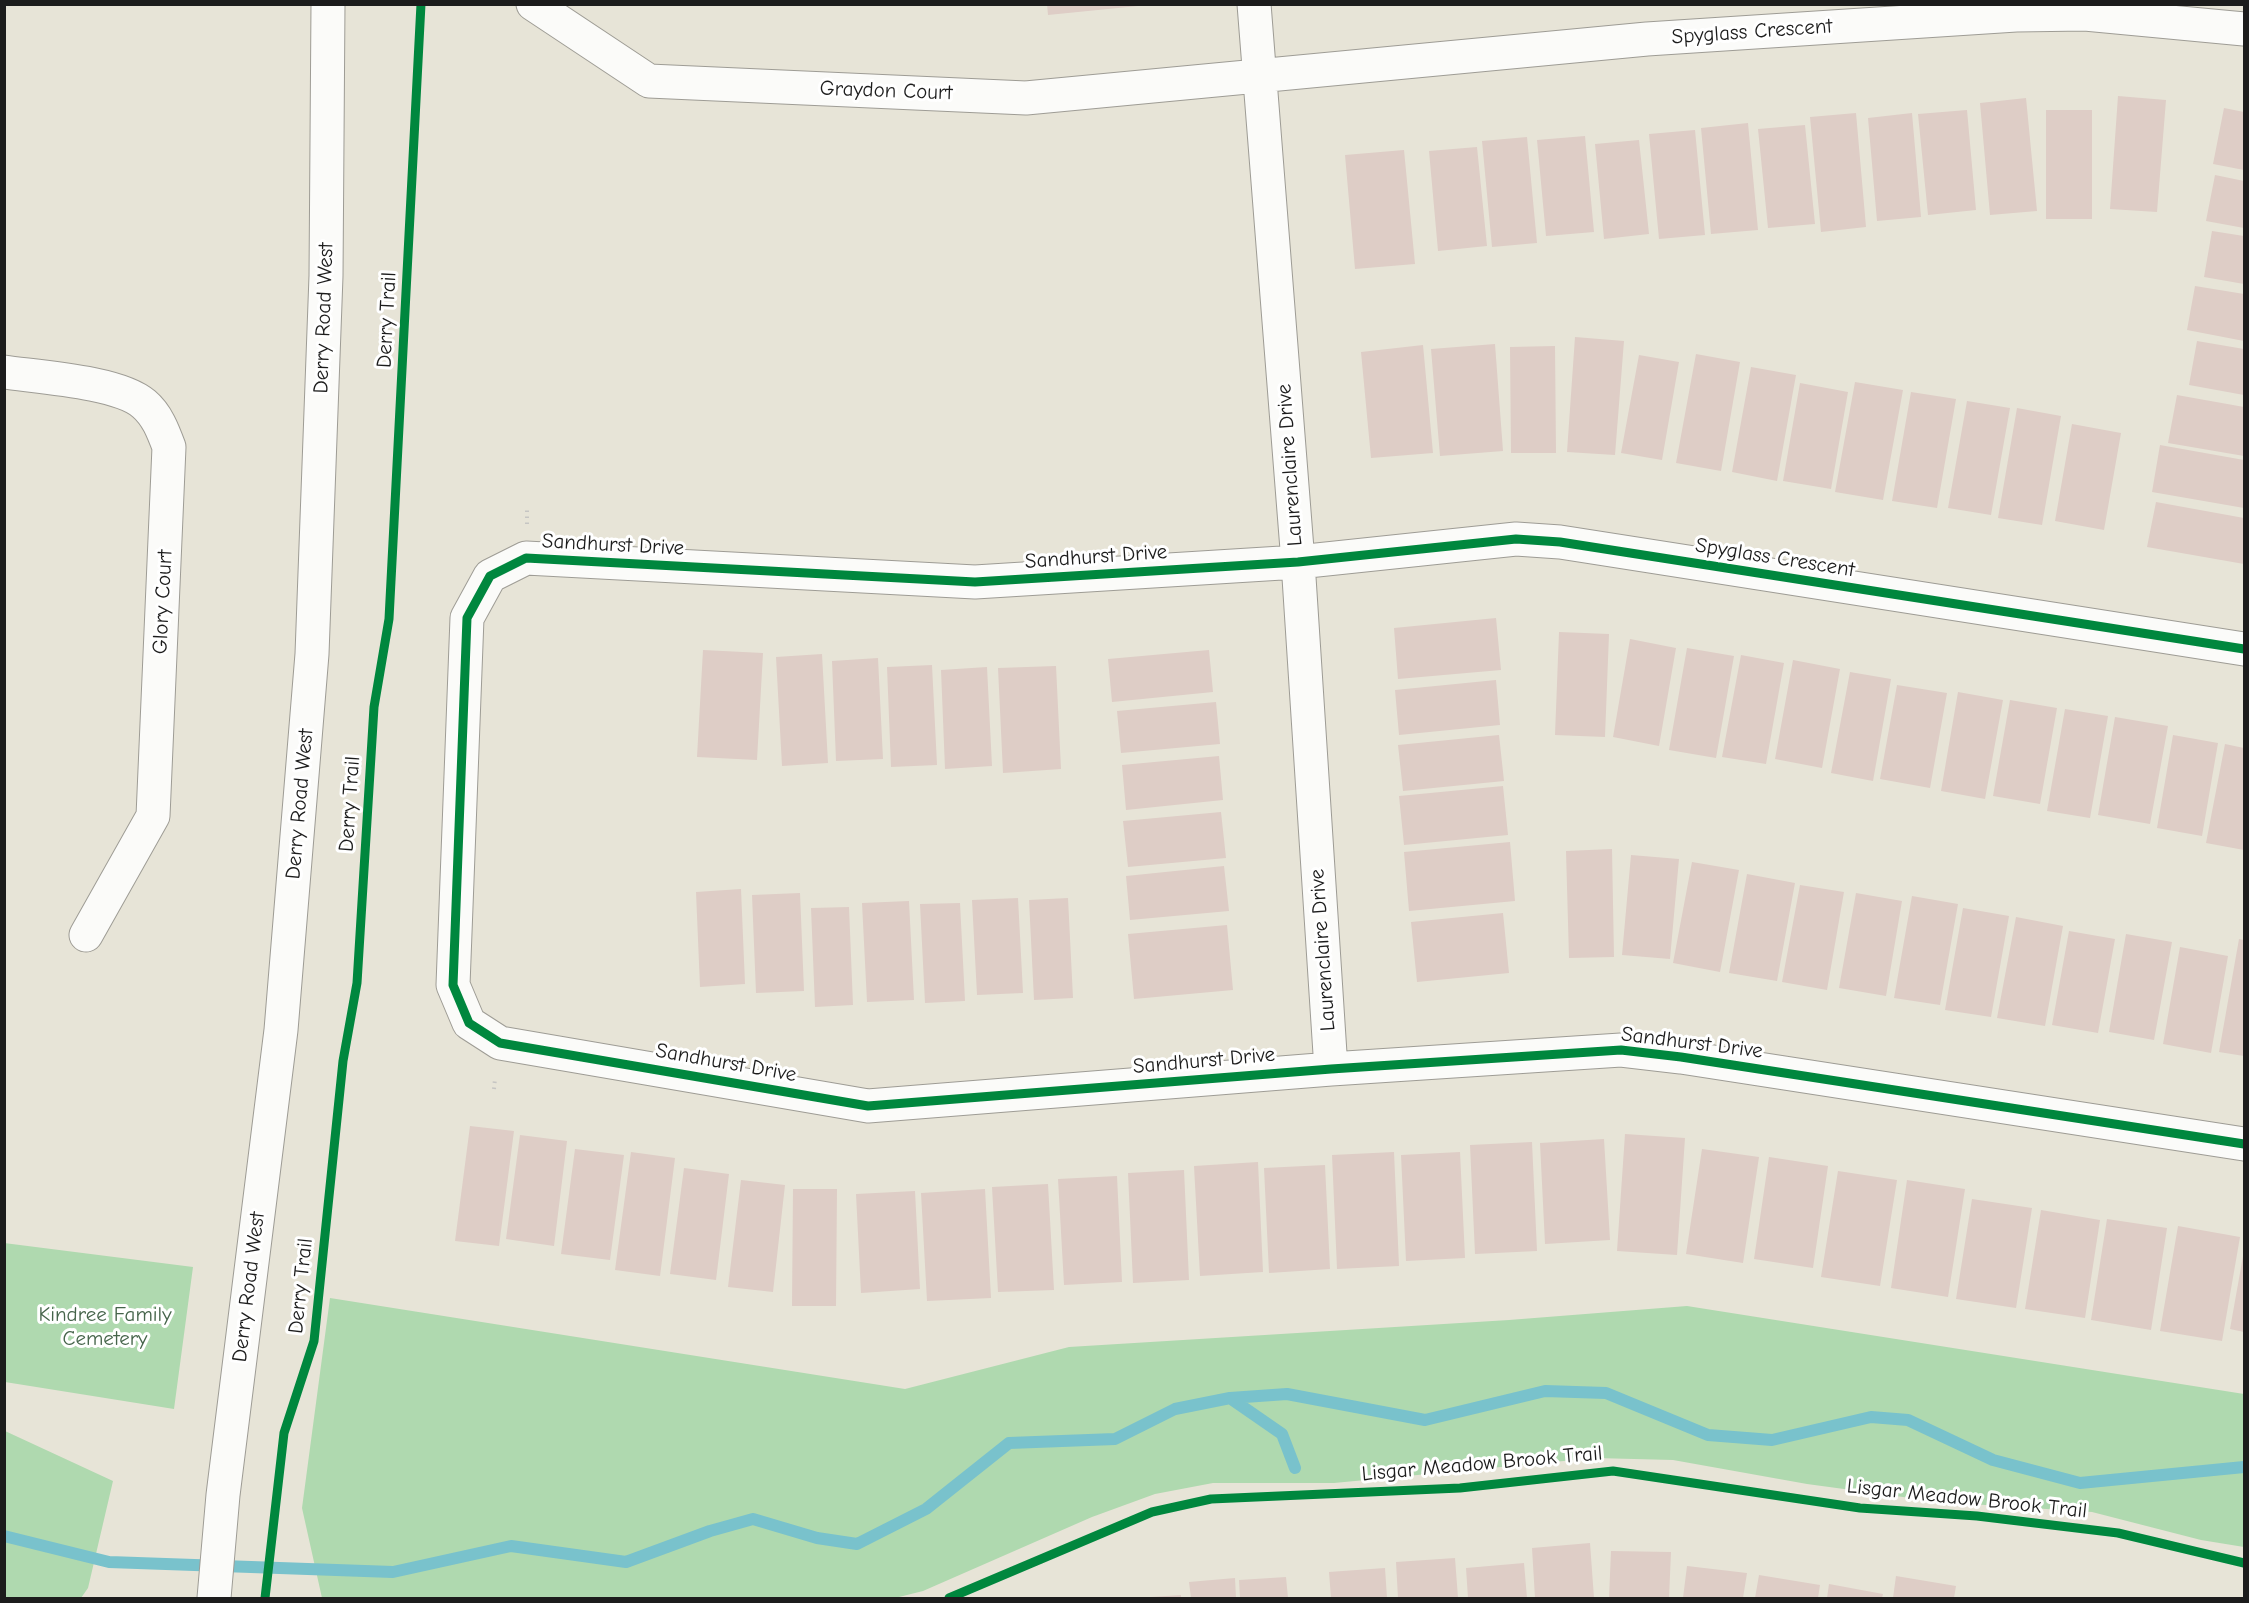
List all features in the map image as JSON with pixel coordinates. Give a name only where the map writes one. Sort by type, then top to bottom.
[{"type":"street","name":"Derry Road West","points":[[214,1599],[223,1495],[281,1030],[312,654],[326,276],[328,4]]},
{"type":"street","name":"Graydon Court","points":[[533,4],[648,81],[1026,98],[1260,78]]},
{"type":"street","name":"Laurenclaire Drive","points":[[1254,4],[1298,562],[1331,1069]]},
{"type":"street","name":"Spyglass Crescent","points":[[1260,78],[1647,39],[2016,15],[2085,14],[2244,29]]},
{"type":"street","name":"Glory Court","points":[[4,372],[123,391],[144,404],[160,423],[169,447],[153,816],[86,935]]},
{"type":"street","name":"Spyglass Crescent","points":[[1298,562],[1516,539],[1560,542],[2244,649]]},
{"type":"street","name":"Sandhurst Drive","points":[[1298,562],[975,582],[526,558],[490,576],[467,618],[453,986],[469,1023],[500,1043],[868,1106],[1331,1069],[1622,1050],[1681,1057],[2244,1144]]},
{"type":"green space","name":"Kindree Family Cemetery","points":[[4,1243],[193,1267],[174,1409],[5,1382]]},
{"type":"green space","points":[[330,1298],[905,1389],[1069,1347],[1509,1320],[1687,1306],[2244,1394],[2244,1547],[2201,1540],[2092,1512],[1940,1502],[1807,1484],[1673,1460],[1595,1458],[1334,1483],[1213,1483],[1155,1494],[1092,1517],[923,1591],[895,1598],[322,1598],[302,1508]]},
{"type":"green space","points":[[5,1431],[113,1481],[88,1588],[81,1598],[5,1598]]},
{"type":"building","points":[[1047,4],[1138,4],[1138,6],[1048,15]]},
{"type":"building","points":[[2118,96],[2166,100],[2157,212],[2110,209]]},
{"type":"building","points":[[2026,98],[2037,211],[1990,215],[1980,103]]},
{"type":"building","points":[[2224,108],[2244,112],[2244,170],[2213,164]]},
{"type":"building","points":[[1967,110],[1976,210],[1928,215],[1918,114]]},
{"type":"building","points":[[2046,110],[2092,110],[2092,219],[2046,219]]},
{"type":"building","points":[[1856,113],[1866,227],[1821,232],[1810,117]]},
{"type":"building","points":[[1912,113],[1921,217],[1877,221],[1868,118]]},
{"type":"building","points":[[1748,123],[1758,230],[1711,234],[1701,128]]},
{"type":"building","points":[[1805,125],[1815,224],[1768,228],[1758,129]]},
{"type":"building","points":[[1695,130],[1705,235],[1659,239],[1649,134]]},
{"type":"building","points":[[1585,136],[1594,232],[1546,236],[1537,140]]},
{"type":"building","points":[[1527,137],[1537,243],[1492,247],[1482,141]]},
{"type":"building","points":[[1639,140],[1649,234],[1604,239],[1595,144]]},
{"type":"building","points":[[1477,147],[1487,246],[1438,251],[1429,151]]},
{"type":"building","points":[[1404,150],[1415,264],[1355,269],[1345,155]]},
{"type":"building","points":[[2215,175],[2244,181],[2244,228],[2206,221]]},
{"type":"building","points":[[2212,231],[2244,236],[2244,284],[2204,277]]},
{"type":"building","points":[[2195,286],[2244,294],[2244,341],[2187,330]]},
{"type":"building","points":[[1575,337],[1624,341],[1615,455],[1567,452]]},
{"type":"building","points":[[2197,341],[2244,349],[2244,395],[2189,385]]},
{"type":"building","points":[[1495,344],[1503,451],[1440,456],[1431,349]]},
{"type":"building","points":[[1423,345],[1433,453],[1371,458],[1361,352]]},
{"type":"building","points":[[1555,346],[1556,453],[1511,453],[1510,347]]},
{"type":"building","points":[[1696,354],[1740,362],[1721,471],[1676,463]]},
{"type":"building","points":[[1639,355],[1679,362],[1662,460],[1621,453]]},
{"type":"building","points":[[1751,367],[1796,375],[1777,481],[1732,472]]},
{"type":"building","points":[[1855,382],[1903,390],[1883,500],[1835,492]]},
{"type":"building","points":[[1800,383],[1848,392],[1831,489],[1783,481]]},
{"type":"building","points":[[1911,392],[1956,399],[1937,508],[1892,501]]},
{"type":"building","points":[[2177,395],[2244,407],[2244,456],[2168,443]]},
{"type":"building","points":[[1967,401],[2010,408],[1991,515],[1948,508]]},
{"type":"building","points":[[2017,408],[2061,416],[2042,525],[1998,518]]},
{"type":"building","points":[[2072,424],[2121,433],[2104,530],[2055,521]]},
{"type":"building","points":[[2160,445],[2244,460],[2244,508],[2152,492]]},
{"type":"building","points":[[2156,502],[2244,518],[2244,564],[2147,547]]},
{"type":"building","points":[[1496,618],[1501,670],[1398,679],[1394,628]]},
{"type":"building","points":[[1559,632],[1609,634],[1605,737],[1555,735]]},
{"type":"building","points":[[1630,639],[1676,648],[1659,746],[1613,737]]},
{"type":"building","points":[[1687,648],[1734,656],[1716,758],[1669,750]]},
{"type":"building","points":[[703,650],[763,653],[757,760],[697,757]]},
{"type":"building","points":[[1209,650],[1213,692],[1112,702],[1108,659]]},
{"type":"building","points":[[822,654],[828,763],[782,766],[776,657]]},
{"type":"building","points":[[1741,655],[1784,663],[1766,764],[1722,757]]},
{"type":"building","points":[[878,658],[883,759],[836,761],[832,661]]},
{"type":"building","points":[[1793,660],[1840,669],[1822,768],[1775,759]]},
{"type":"building","points":[[932,665],[937,765],[891,767],[887,667]]},
{"type":"building","points":[[1056,666],[1061,769],[1003,773],[998,668]]},
{"type":"building","points":[[987,667],[992,766],[945,769],[941,670]]},
{"type":"building","points":[[1850,672],[1891,679],[1873,781],[1831,773]]},
{"type":"building","points":[[1496,680],[1500,725],[1399,735],[1395,690]]},
{"type":"building","points":[[1897,685],[1947,693],[1930,788],[1880,779]]},
{"type":"building","points":[[1958,692],[2003,700],[1985,799],[1941,791]]},
{"type":"building","points":[[2010,700],[2057,708],[2040,804],[1993,796]]},
{"type":"building","points":[[1216,702],[1220,744],[1121,753],[1117,711]]},
{"type":"building","points":[[2065,709],[2108,716],[2090,818],[2047,811]]},
{"type":"building","points":[[2115,717],[2168,726],[2150,824],[2098,815]]},
{"type":"building","points":[[1499,735],[1504,781],[1403,791],[1398,745]]},
{"type":"building","points":[[2173,735],[2218,743],[2202,836],[2157,828]]},
{"type":"building","points":[[2225,744],[2244,748],[2244,850],[2206,843]]},
{"type":"building","points":[[1219,756],[1223,800],[1126,810],[1122,765]]},
{"type":"building","points":[[1503,786],[1508,835],[1404,845],[1399,796]]},
{"type":"building","points":[[1221,812],[1226,858],[1128,867],[1123,821]]},
{"type":"building","points":[[1510,842],[1515,901],[1409,911],[1404,852]]},
{"type":"building","points":[[1612,849],[1614,957],[1569,958],[1566,851]]},
{"type":"building","points":[[1631,855],[1679,859],[1670,959],[1622,955]]},
{"type":"building","points":[[1692,862],[1739,870],[1720,972],[1673,963]]},
{"type":"building","points":[[1224,866],[1229,911],[1130,920],[1126,876]]},
{"type":"building","points":[[1747,874],[1795,883],[1777,981],[1729,973]]},
{"type":"building","points":[[1800,885],[1844,892],[1827,990],[1782,982]]},
{"type":"building","points":[[741,889],[745,984],[700,987],[696,892]]},
{"type":"building","points":[[800,893],[804,991],[756,993],[752,895]]},
{"type":"building","points":[[1856,893],[1902,901],[1886,996],[1839,988]]},
{"type":"building","points":[[1912,896],[1958,904],[1940,1005],[1894,998]]},
{"type":"building","points":[[1018,898],[1023,993],[977,995],[972,900]]},
{"type":"building","points":[[1068,898],[1073,998],[1034,1000],[1029,900]]},
{"type":"building","points":[[909,901],[914,1000],[867,1002],[862,903]]},
{"type":"building","points":[[960,903],[965,1001],[925,1003],[920,904]]},
{"type":"building","points":[[849,907],[853,1005],[815,1007],[811,908]]},
{"type":"building","points":[[1963,908],[2009,916],[1991,1017],[1945,1010]]},
{"type":"building","points":[[1503,913],[1509,973],[1417,982],[1411,922]]},
{"type":"building","points":[[2016,917],[2063,926],[2045,1026],[1997,1018]]},
{"type":"building","points":[[1227,925],[1233,990],[1134,999],[1128,934]]},
{"type":"building","points":[[2069,931],[2115,939],[2098,1033],[2052,1025]]},
{"type":"building","points":[[2126,934],[2172,942],[2154,1040],[2109,1032]]},
{"type":"building","points":[[2239,939],[2244,940],[2244,1056],[2219,1052]]},
{"type":"building","points":[[2180,947],[2228,956],[2211,1053],[2163,1044]]},
{"type":"building","points":[[470,1126],[514,1131],[499,1246],[455,1241]]},
{"type":"building","points":[[1625,1134],[1685,1138],[1677,1255],[1617,1251]]},
{"type":"building","points":[[520,1135],[567,1141],[554,1246],[506,1239]]},
{"type":"building","points":[[1604,1139],[1610,1240],[1545,1244],[1540,1143]]},
{"type":"building","points":[[1532,1142],[1537,1251],[1475,1254],[1470,1145]]},
{"type":"building","points":[[575,1149],[624,1155],[610,1260],[561,1254]]},
{"type":"building","points":[[1702,1149],[1759,1157],[1743,1263],[1686,1254]]},
{"type":"building","points":[[631,1152],[675,1158],[660,1276],[615,1270]]},
{"type":"building","points":[[1394,1152],[1399,1266],[1337,1269],[1332,1155]]},
{"type":"building","points":[[1460,1152],[1465,1258],[1406,1261],[1401,1155]]},
{"type":"building","points":[[1769,1157],[1828,1166],[1813,1268],[1754,1259]]},
{"type":"building","points":[[1258,1162],[1263,1272],[1200,1276],[1194,1166]]},
{"type":"building","points":[[1325,1165],[1330,1269],[1269,1273],[1264,1168]]},
{"type":"building","points":[[684,1168],[729,1174],[716,1280],[670,1274]]},
{"type":"building","points":[[1184,1170],[1189,1280],[1133,1283],[1128,1173]]},
{"type":"building","points":[[1838,1171],[1897,1180],[1880,1286],[1821,1277]]},
{"type":"building","points":[[1117,1176],[1122,1282],[1064,1285],[1058,1179]]},
{"type":"building","points":[[741,1180],[785,1185],[773,1292],[728,1287]]},
{"type":"building","points":[[1907,1180],[1965,1189],[1948,1297],[1891,1288]]},
{"type":"building","points":[[1048,1184],[1054,1290],[998,1292],[992,1187]]},
{"type":"building","points":[[793,1189],[837,1189],[836,1306],[792,1306]]},
{"type":"building","points":[[985,1189],[991,1298],[927,1301],[921,1193]]},
{"type":"building","points":[[915,1191],[920,1289],[861,1293],[856,1194]]},
{"type":"building","points":[[1972,1199],[2032,1208],[2016,1308],[1956,1299]]},
{"type":"building","points":[[2041,1210],[2100,1220],[2085,1318],[2025,1309]]},
{"type":"building","points":[[2107,1219],[2167,1228],[2151,1330],[2091,1320]]},
{"type":"building","points":[[2178,1226],[2240,1237],[2222,1341],[2160,1331]]},
{"type":"building","points":[[2244,1256],[2244,1332],[2230,1329]]},
{"type":"building","points":[[1590,1543],[1594,1598],[1535,1598],[1532,1548]]},
{"type":"building","points":[[1611,1551],[1671,1552],[1669,1598],[1609,1598]]},
{"type":"building","points":[[1455,1558],[1458,1598],[1398,1598],[1396,1562]]},
{"type":"building","points":[[1524,1563],[1527,1598],[1468,1598],[1466,1568]]},
{"type":"building","points":[[1687,1566],[1747,1573],[1743,1598],[1683,1598]]},
{"type":"building","points":[[1385,1568],[1387,1598],[1331,1598],[1329,1572]]},
{"type":"building","points":[[1759,1575],[1820,1585],[1818,1598],[1755,1598]]},
{"type":"building","points":[[1896,1576],[1956,1586],[1954,1598],[1893,1598]]},
{"type":"building","points":[[1286,1577],[1288,1598],[1240,1598],[1239,1580]]},
{"type":"building","points":[[1235,1578],[1236,1598],[1191,1598],[1189,1582]]},
{"type":"building","points":[[1829,1584],[1883,1594],[1882,1598],[1827,1598]]},
{"type":"building","points":[[1181,1595],[1181,1598],[1151,1598],[1151,1597]]},
{"type":"waterway","points":[[4,1536],[109,1562],[393,1572],[511,1546],[626,1562],[710,1531],[753,1519],[817,1538],[857,1544],[926,1509],[1009,1443],[1115,1439],[1175,1409],[1230,1398],[1287,1394],[1425,1420],[1545,1391],[1606,1393],[1708,1435],[1772,1440],[1871,1417],[1908,1420],[1993,1460],[2080,1483],[2244,1467]]},
{"type":"waterway","points":[[1230,1398],[1282,1434],[1295,1468]]},
{"type":"cycle path","name":"Derry Trail","points":[[265,1598],[284,1433],[314,1341],[343,1061],[357,983],[374,707],[389,619],[421,4]]},
{"type":"cycle path","points":[[2244,649],[1560,542],[1516,539],[1298,562],[975,582],[526,558],[490,576],[467,618],[453,985],[469,1023],[500,1043],[868,1106],[1331,1069],[1621,1050],[1681,1057],[2244,1144]]},
{"type":"cycle path","name":"Lisgar Meadow Brook Trail","points":[[949,1598],[1152,1512],[1211,1499],[1460,1488],[1613,1471],[1860,1508],[1977,1516],[2118,1533],[2244,1563]]}]
